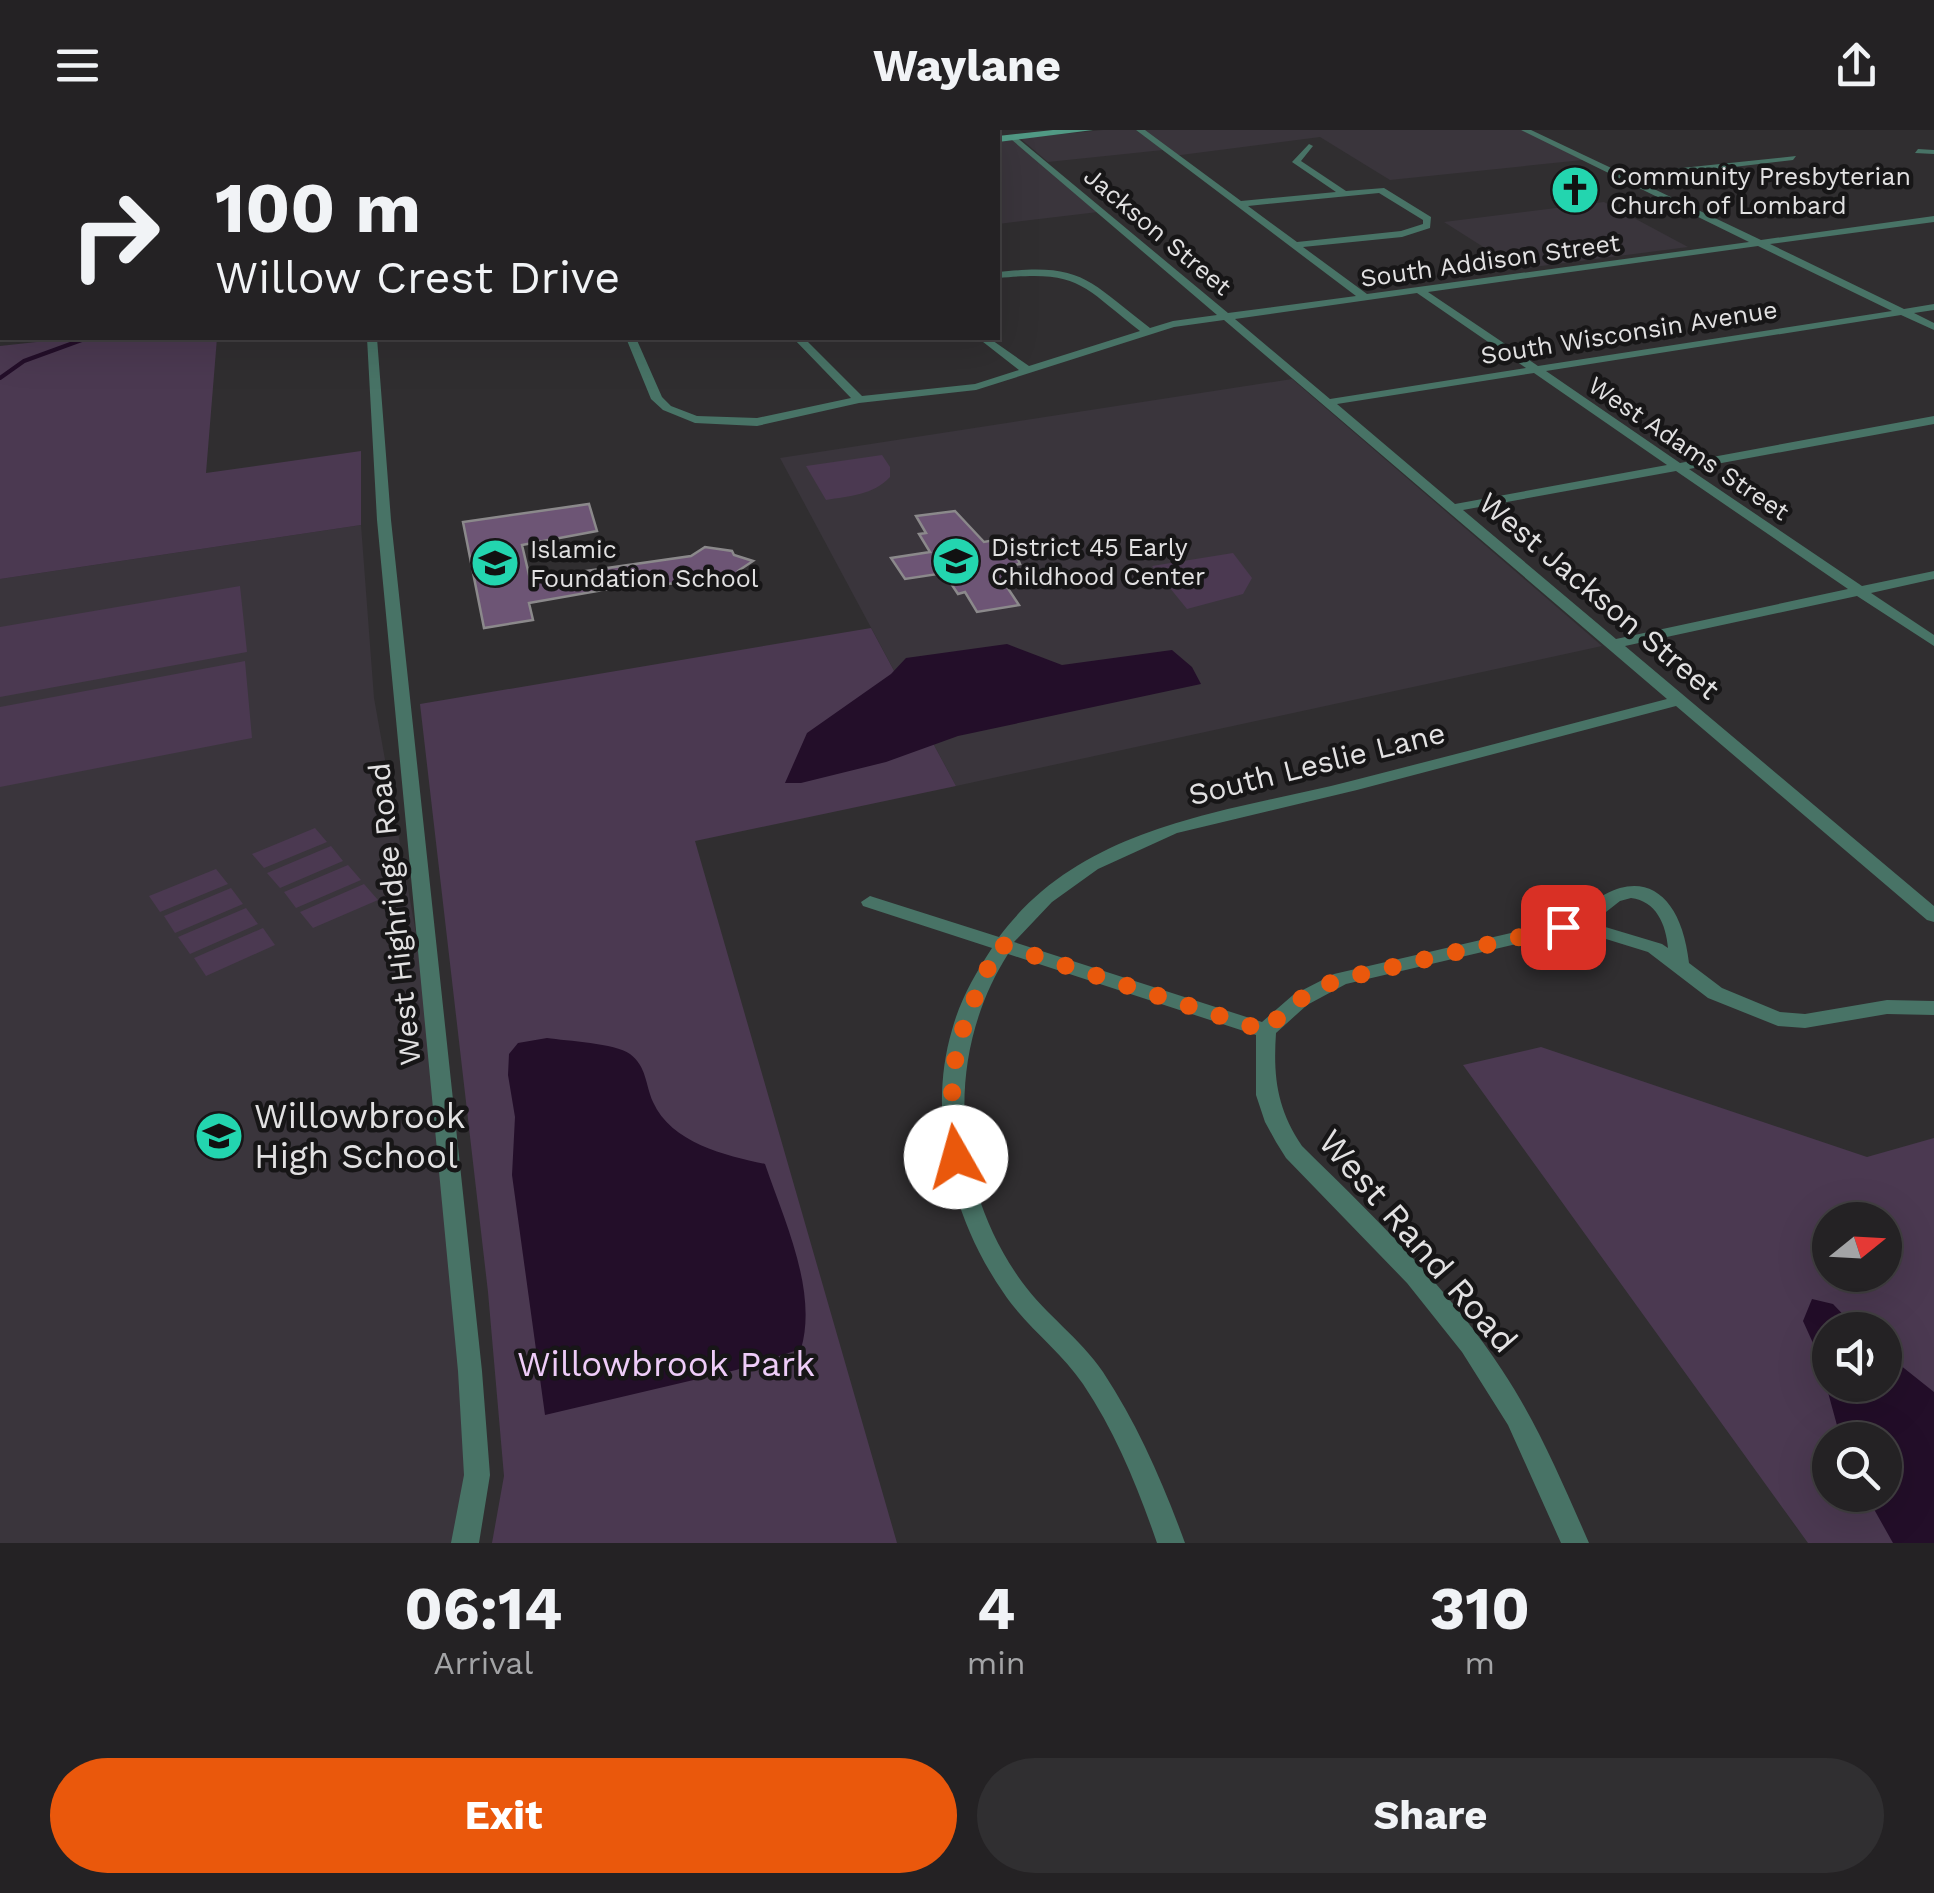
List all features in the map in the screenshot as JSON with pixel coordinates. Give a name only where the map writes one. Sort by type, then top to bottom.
[{"type":"street","points":[[1018,133],[1087,130]]},
{"type":"street","points":[[1140,130],[1366,298]]},
{"type":"street","points":[[1525,130],[1934,327]]},
{"type":"street","name":"Jackson Street","points":[[1018,133],[1230,317]]},
{"type":"street","points":[[1309,146],[1296,162],[1345,194]]},
{"type":"street","points":[[1918,151],[1934,152]]},
{"type":"street","points":[[1623,178],[1794,158]]},
{"type":"street","points":[[1240,204],[1381,190],[1425,215],[1426,226],[1408,233],[1295,245]]},
{"type":"street","name":"South Addison Street","points":[[632,340],[662,405],[695,419],[768,420],[859,400],[958,391],[1147,331],[1934,219]]},
{"type":"street","points":[[1000,275],[1045,270],[1079,276],[1147,331]]},
{"type":"street","name":"West Adams Street","points":[[1419,290],[1934,642]]},
{"type":"street","name":"South Wisconsin Avenue","points":[[1330,402],[1934,307]]},
{"type":"street","name":"West Jackson Street","points":[[1230,317],[1934,916]]},
{"type":"street","name":"West Highridge Road","points":[[372,340],[384,520],[408,724],[470,1371],[477,1475],[466,1543]]},
{"type":"street","points":[[800,340],[859,400]]},
{"type":"street","points":[[986,340],[1024,369]]},
{"type":"street","points":[[1453,508],[1934,420]]},
{"type":"street","points":[[1614,644],[1934,575]]},
{"type":"street","name":"South Leslie Lane","points":[[999,944],[1062,885],[1095,863],[1150,836],[1209,817],[1309,797],[1680,700]]},
{"type":"street","points":[[1577,928],[1596,906],[1610,897],[1638,892],[1666,908],[1674,920],[1679,964]]},
{"type":"street","points":[[870,902],[1266,1031],[1289,1005],[1310,990],[1341,979],[1542,931],[1577,928],[1655,948],[1715,993],[1778,1019],[1806,1022],[1886,1007],[1934,1008]]},
{"type":"street","points":[[999,944],[956,1047],[950,1111],[956,1157],[987,1242],[1027,1307],[1073,1352],[1114,1412],[1139,1458],[1171,1543]]},
{"type":"street","name":"West Rand Road","points":[[1266,1031],[1264,1098],[1278,1129],[1473,1350],[1516,1415],[1575,1543]]},
{"type":"shaded area","points":[[1136,130],[1163,150],[1048,162],[1020,138]]},
{"type":"shaded area","points":[[1143,130],[1522,130],[1583,160],[1390,180],[1320,137],[1173,156]]},
{"type":"shaded area","points":[[1014,139],[1098,212],[1000,224],[1000,141]]},
{"type":"shaded area","points":[[1604,202],[1688,247],[1518,269],[1444,222]]},
{"type":"shaded area","points":[[1292,379],[1602,646],[956,786],[780,458]]},
{"type":"shaded area","name":"Willowbrook High School","points":[[361,525],[374,698],[419,950],[455,1308],[465,1476],[452,1543],[0,1543],[0,579]]},
{"type":"shaded area","points":[[1007,644],[1062,665],[1172,650],[1192,667],[1201,684],[958,736],[886,762],[801,783],[785,783],[807,733],[891,674],[906,658]]},
{"type":"shaded area","points":[[547,1038],[602,1045],[630,1054],[643,1070],[661,1116],[673,1128],[702,1145],[765,1164],[802,1280],[805,1327],[801,1349],[736,1370],[545,1415],[512,1175],[515,1117],[508,1075],[509,1054],[518,1043]]},
{"type":"shaded area","points":[[1812,1299],[1833,1304],[1841,1312],[1812,1312],[1812,1341],[1803,1321]]},
{"type":"shaded area","points":[[1902,1367],[1934,1392],[1934,1543],[1893,1543],[1876,1512],[1902,1512],[1902,1422],[1836,1422],[1831,1402],[1902,1402]]},
{"type":"green space","points":[[55,340],[217,340],[206,473],[361,451],[361,525],[0,579],[0,346]]},
{"type":"green space","points":[[882,455],[890,467],[890,477],[883,483],[861,494],[826,500],[806,466]]},
{"type":"green space","points":[[1233,553],[1252,578],[1243,594],[1187,609],[1152,566]]},
{"type":"green space","points":[[240,586],[247,652],[0,697],[0,627]]},
{"type":"green space","name":"Willowbrook Park","points":[[871,628],[956,786],[695,841],[897,1543],[492,1543],[504,1476],[488,1292],[420,704]]},
{"type":"green space","points":[[245,661],[252,738],[0,787],[0,707]]},
{"type":"green space","points":[[315,828],[327,842],[264,868],[252,854]]},
{"type":"green space","points":[[331,846],[343,861],[280,888],[267,873]]},
{"type":"green space","points":[[348,865],[361,880],[296,908],[284,892]]},
{"type":"green space","points":[[216,869],[228,884],[160,912],[149,896]]},
{"type":"green space","points":[[364,884],[378,900],[313,928],[300,912]]},
{"type":"green space","points":[[231,888],[243,904],[175,933],[164,916]]},
{"type":"green space","points":[[246,908],[258,924],[190,954],[178,937]]},
{"type":"green space","points":[[263,928],[275,945],[206,976],[194,958]]},
{"type":"green space","points":[[1541,1047],[1867,1157],[1934,1138],[1934,1543],[1808,1543],[1463,1065]]},
{"type":"building","name":"Islamic Foundation School","points":[[589,504],[597,531],[522,545],[530,579],[691,556],[705,547],[732,551],[753,561],[738,571],[739,575],[717,587],[698,581],[603,590],[529,603],[533,620],[484,628],[463,522]]},
{"type":"building","name":"District 45 Early Childhood Center","points":[[955,511],[984,542],[1006,538],[1023,556],[1017,557],[1020,564],[1001,567],[1011,587],[1007,587],[1019,605],[977,612],[965,592],[958,594],[944,573],[905,579],[891,558],[930,552],[919,534],[926,533],[916,516]]},
{"type":"waterway","points":[[0,378],[24,361],[82,340]]},
{"type":"place","name":"Community Presbyterian Church of Lombard","points":[[1575,190]]},
{"type":"place","name":"District 45 Early Childhood Center","points":[[956,561]]},
{"type":"place","name":"Islamic Foundation School","points":[[495,563]]},
{"type":"place","name":"Willowbrook High School","points":[[219,1136]]},
{"type":"route","points":[[956,1157],[950,1111],[956,1047],[960,1029],[999,944],[1266,1031],[1289,1005],[1310,990],[1341,979],[1563,927]]}]
